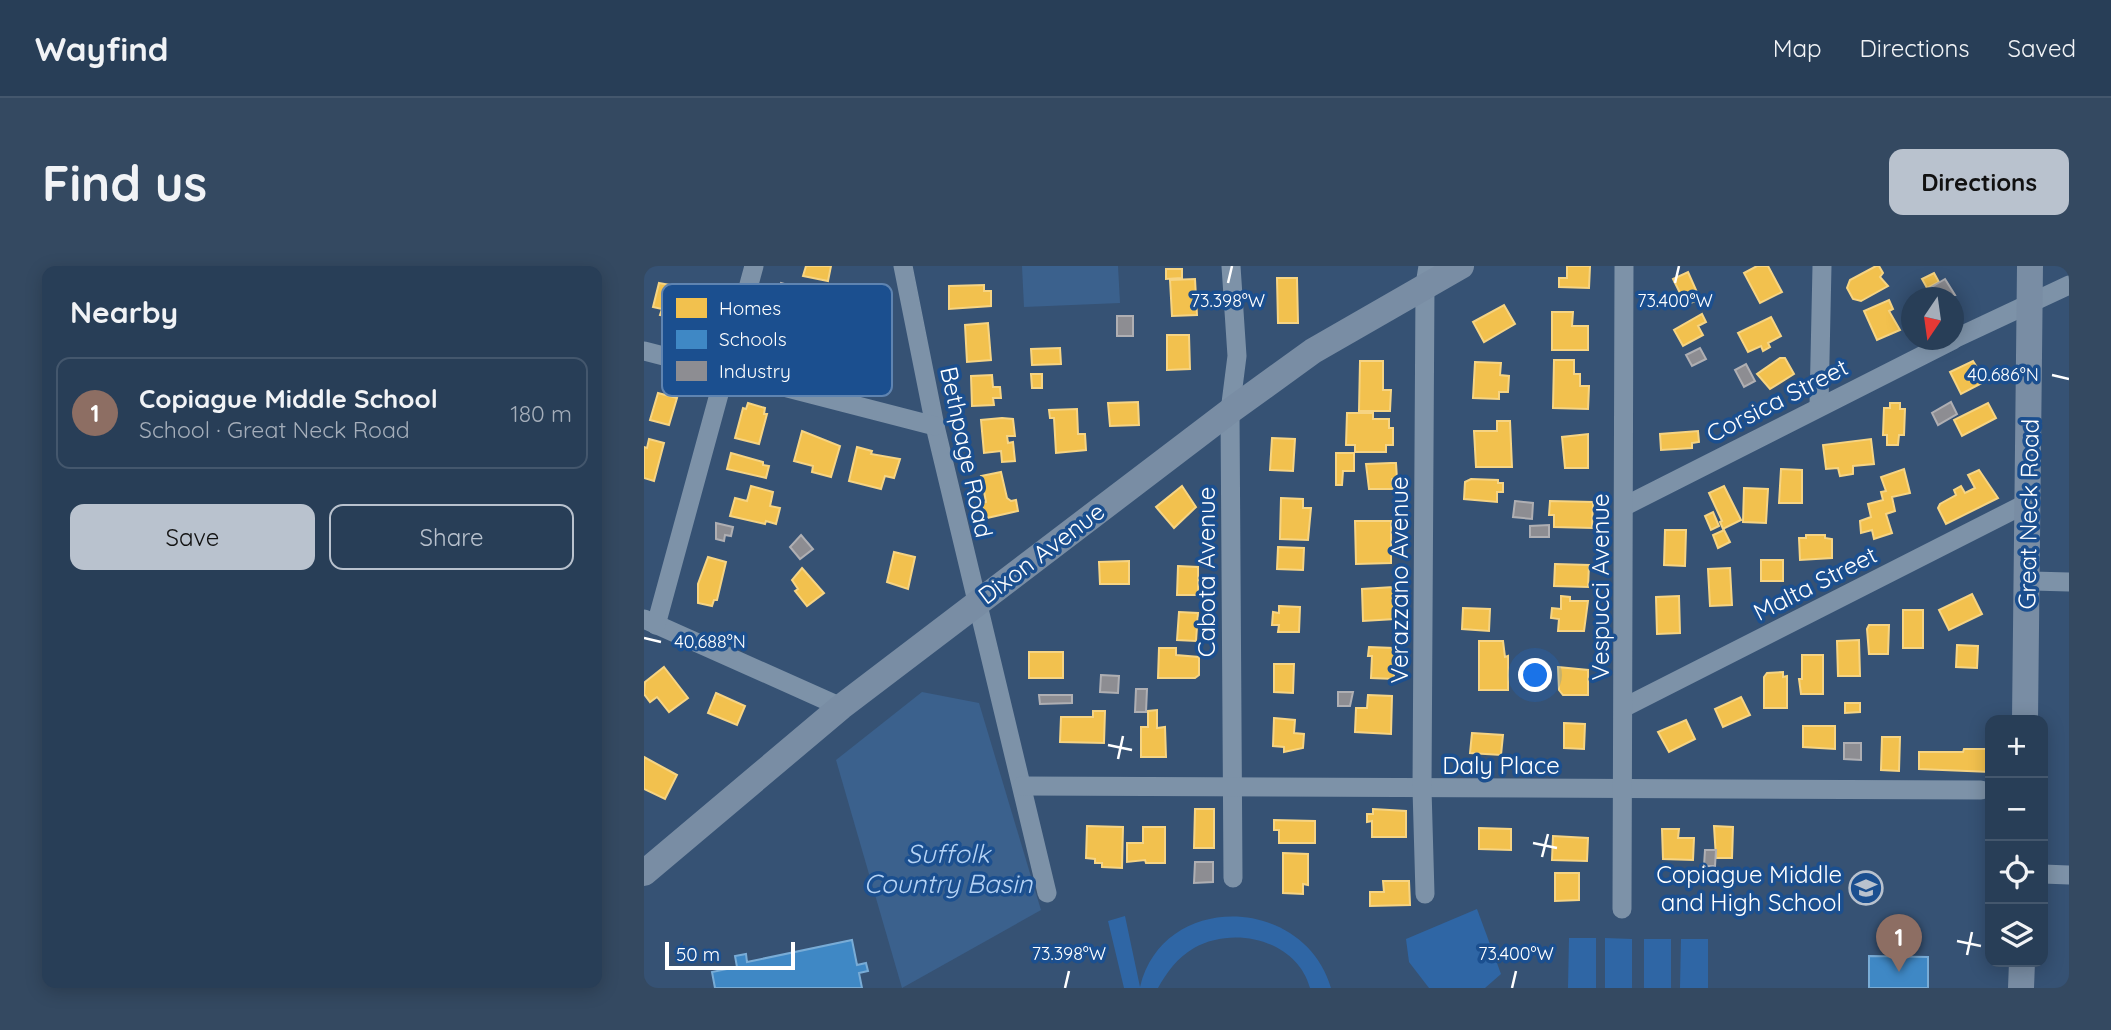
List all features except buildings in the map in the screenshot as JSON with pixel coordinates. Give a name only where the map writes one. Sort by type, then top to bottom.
[{"type":"main road","name":"Dixon Avenue","points":[[644,873],[841,707],[975,602],[1230,411],[1313,351],[1427,275],[1461,266]]},
{"type":"main road","name":"Great Neck Road","points":[[2025,715],[2030,266]]},
{"type":"main road","points":[[2021,988],[2022,967]]},
{"type":"street","points":[[749,284],[754,266]]},
{"type":"street","name":"Bethpage Road","points":[[903,266],[934,426],[1047,893]]},
{"type":"street","name":"Cabota Avenue","points":[[1231,266],[1237,356],[1230,411],[1233,878]]},
{"type":"street","name":"Vespucci Avenue","points":[[1622,909],[1625,707],[1624,266]]},
{"type":"street","points":[[1819,405],[1822,266]]},
{"type":"street","name":"Verazzano Avenue","points":[[1425,894],[1422,789],[1427,275]]},
{"type":"street","name":"Corsica Street","points":[[1964,334],[2069,285]]},
{"type":"street","name":"Corsica Street","points":[[1625,506],[1931,350]]},
{"type":"street","points":[[644,351],[662,355]]},
{"type":"street","points":[[718,396],[650,622],[841,707]]},
{"type":"street","points":[[820,396],[934,426]]},
{"type":"street","name":"Malta Street","points":[[1625,707],[2027,503]]},
{"type":"street","points":[[2026,581],[2069,582]]},
{"type":"street","name":"Daly Place","points":[[1021,786],[1980,790]]},
{"type":"street","points":[[2048,874],[2069,875]]},
{"type":"shaded area","points":[[1477,909],[1501,974],[1485,988],[1429,988],[1409,962],[1406,939]]},
{"type":"shaded area","points":[[1125,916],[1140,987],[1154,956],[1176,934],[1203,921],[1234,917],[1265,922],[1293,935],[1316,957],[1331,988],[1310,988],[1303,972],[1292,958],[1278,948],[1262,941],[1227,938],[1210,941],[1182,956],[1158,988],[1124,988],[1108,921]]},
{"type":"shaded area","points":[[1569,938],[1596,938],[1596,988],[1568,988]]},
{"type":"shaded area","points":[[1605,938],[1632,939],[1632,988],[1605,988]]},
{"type":"shaded area","points":[[1644,939],[1671,939],[1671,988],[1644,988]]},
{"type":"shaded area","points":[[1681,939],[1708,939],[1708,988],[1680,988]]},
{"type":"water","points":[[1022,266],[1118,266],[1120,303],[1024,307]]},
{"type":"water","name":"Suffolk Country Basin","points":[[922,692],[979,703],[1041,910],[902,988],[836,760]]},
{"type":"place","name":"Copiague Middle and High School","points":[[1866,888]]},
{"type":"place","name":"Copiague Middle School","points":[[1899,972]]}]
